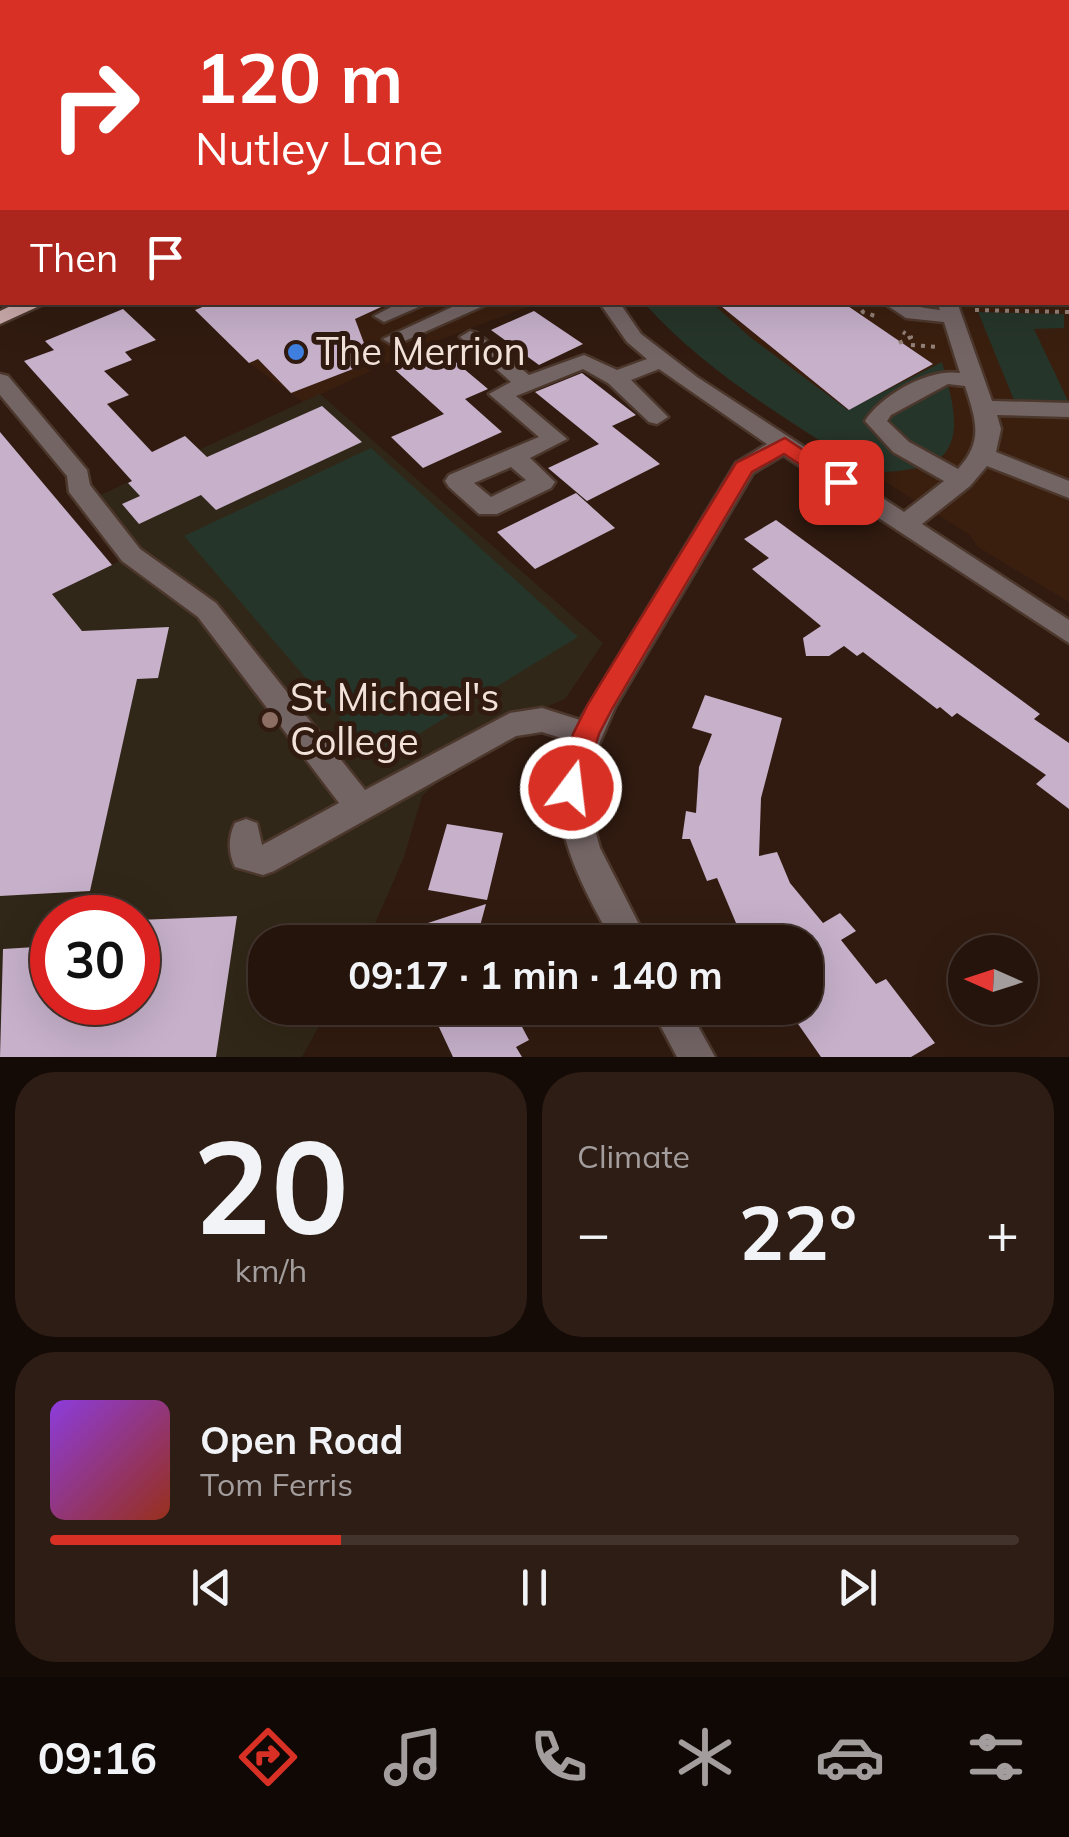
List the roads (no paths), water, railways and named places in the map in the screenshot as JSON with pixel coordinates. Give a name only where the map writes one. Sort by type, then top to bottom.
[{"type":"main road","points":[[0,318],[31,305]]},
{"type":"street","points":[[384,316],[412,305]]},
{"type":"street","points":[[393,339],[475,305]]},
{"type":"street","points":[[611,305],[634,338],[660,360],[1069,633]]},
{"type":"street","points":[[898,306],[957,310],[973,381],[990,429],[983,456],[962,480],[907,523]]},
{"type":"street","points":[[470,337],[526,383]]},
{"type":"street","points":[[616,378],[660,360]]},
{"type":"street","points":[[514,457],[555,440],[500,394],[584,362],[616,378],[657,417]]},
{"type":"street","points":[[962,480],[937,469],[884,433],[876,421],[883,410],[944,377],[973,381]]},
{"type":"street","points":[[0,382],[79,475],[78,486],[131,555],[207,610],[361,808]]},
{"type":"street","points":[[985,408],[1069,410]]},
{"type":"street","points":[[621,925],[604,895],[572,808],[571,788],[586,734],[744,468],[785,444]]},
{"type":"street","points":[[983,456],[1069,490]]},
{"type":"street","points":[[246,833],[246,857],[263,861],[510,725],[542,720],[586,734]]},
{"type":"street","points":[[678,1025],[697,1057]]},
{"type":"place","name":"The Merrion","points":[[296,352]]},
{"type":"place","name":"St Michael's College","points":[[270,720]]}]
